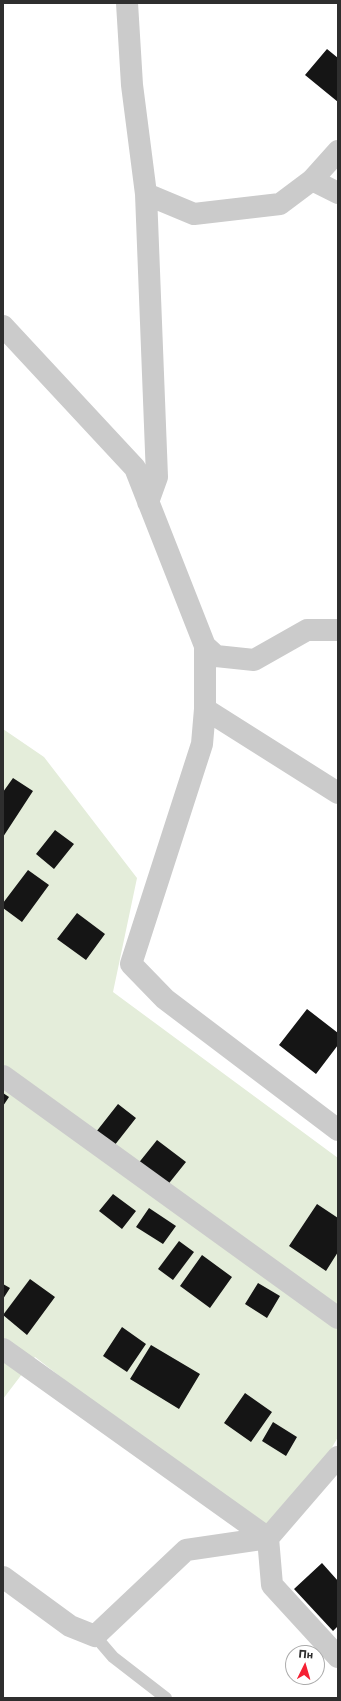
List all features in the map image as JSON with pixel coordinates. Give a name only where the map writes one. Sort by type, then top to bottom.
[{"type":"street","points":[[127,3],[132,85],[146,194],[157,477],[148,502]]},
{"type":"street","points":[[146,194],[194,214],[280,204],[312,180],[338,150]]},
{"type":"street","points":[[312,180],[338,193]]},
{"type":"street","points":[[3,326],[135,468],[205,646],[205,709],[202,744],[131,964],[165,999],[338,1130]]},
{"type":"street","points":[[205,646],[216,656],[254,660],[307,630],[338,630]]},
{"type":"street","points":[[205,709],[338,793]]},
{"type":"street","points":[[3,1076],[338,1318]]},
{"type":"street","points":[[3,1349],[268,1538],[272,1585],[338,1657]]},
{"type":"street","points":[[3,1578],[70,1626],[95,1636],[186,1550],[268,1538],[338,1457]]},
{"type":"lane","points":[[95,1636],[113,1658],[166,1698]]},
{"type":"green space","points":[[3,729],[44,757],[137,878],[113,992],[338,1158],[338,1437],[276,1544],[35,1357],[3,1399]]},
{"type":"building","points":[[327,49],[338,58],[338,102],[305,75]]},
{"type":"building","points":[[13,778],[33,791],[3,837],[3,792]]},
{"type":"building","points":[[55,830],[74,844],[54,869],[36,854]]},
{"type":"building","points":[[28,870],[49,885],[22,922],[3,908],[3,903]]},
{"type":"building","points":[[77,913],[105,934],[86,960],[57,939]]},
{"type":"building","points":[[307,1009],[338,1033],[338,1045],[316,1074],[279,1045]]},
{"type":"building","points":[[3,1093],[9,1097],[3,1106]]},
{"type":"building","points":[[118,1104],[136,1118],[114,1146],[96,1132]]},
{"type":"building","points":[[157,1140],[186,1162],[166,1187],[137,1165]]},
{"type":"building","points":[[113,1194],[136,1211],[122,1229],[99,1211]]},
{"type":"building","points":[[317,1204],[338,1218],[338,1252],[326,1271],[289,1246]]},
{"type":"building","points":[[149,1208],[176,1226],[163,1244],[136,1227]]},
{"type":"building","points":[[179,1241],[194,1252],[173,1280],[158,1269]]},
{"type":"building","points":[[202,1255],[232,1277],[210,1308],[180,1286]]},
{"type":"building","points":[[30,1279],[55,1297],[27,1335],[3,1315]]},
{"type":"building","points":[[258,1283],[280,1296],[267,1318],[245,1304]]},
{"type":"building","points":[[3,1284],[10,1288],[3,1299]]},
{"type":"building","points":[[122,1327],[146,1344],[127,1372],[103,1356]]},
{"type":"building","points":[[151,1345],[200,1374],[179,1409],[130,1379]]},
{"type":"building","points":[[245,1393],[272,1412],[251,1442],[224,1423]]},
{"type":"building","points":[[273,1422],[297,1437],[286,1456],[262,1441]]},
{"type":"building","points":[[322,1563],[338,1581],[338,1626],[333,1631],[294,1589]]}]
